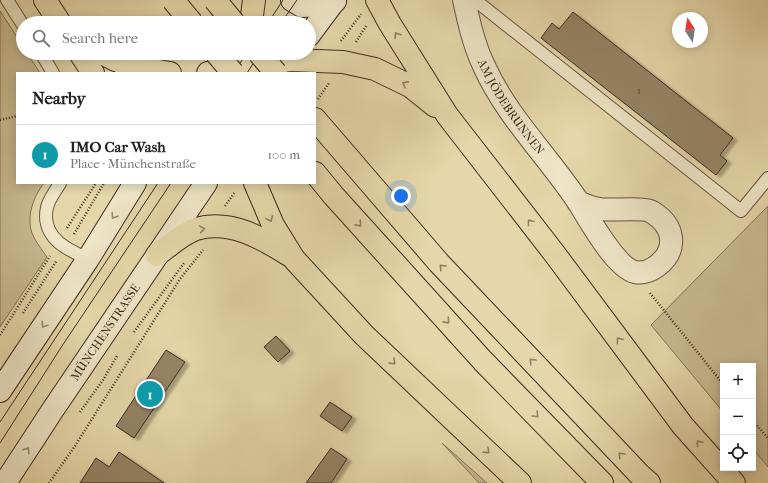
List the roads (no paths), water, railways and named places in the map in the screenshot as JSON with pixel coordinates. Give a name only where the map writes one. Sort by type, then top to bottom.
[{"type":"highway","points":[[173,0],[186,16]]},
{"type":"highway","points":[[215,0],[229,16]]},
{"type":"highway","points":[[252,16],[254,0]]},
{"type":"highway","points":[[377,0],[390,24],[448,115],[554,253],[683,426],[734,483]]},
{"type":"highway","points":[[85,60],[92,72]]},
{"type":"highway","points":[[118,60],[135,66],[165,72]]},
{"type":"highway","points":[[236,60],[247,64]]},
{"type":"highway","points":[[212,72],[247,64],[286,65],[343,62],[375,69],[410,86],[448,115]]},
{"type":"highway","points":[[316,120],[439,263],[649,483]]},
{"type":"highway","points":[[316,174],[483,361],[602,483]]},
{"type":"highway","points":[[246,186],[294,259],[364,335],[520,483]]},
{"type":"highway","points":[[157,255],[180,238],[196,229],[216,227],[235,228],[263,239],[294,259]]},
{"type":"main road","points":[[240,16],[250,0]]},
{"type":"main road","points":[[292,0],[302,6],[322,5],[335,0]]},
{"type":"main road","points":[[316,26],[335,0]]},
{"type":"main road","name":"AM JÖDEBRUNNEN","points":[[464,0],[476,46],[484,67],[500,96],[515,119],[578,202],[588,220],[622,264],[632,271],[642,274],[653,269],[663,261],[671,250],[671,238],[667,226],[650,211],[599,209],[578,202]]},
{"type":"main road","points":[[205,72],[212,60]]},
{"type":"main road","points":[[0,391],[88,259],[134,184]]},
{"type":"main road","name":"MÜNCHENSTRASSE","points":[[6,483],[205,184]]},
{"type":"lane","points":[[7,0],[17,16]]},
{"type":"lane","points":[[475,0],[741,211],[768,178]]},
{"type":"lane","points":[[45,60],[52,72]]},
{"type":"lane","points":[[59,184],[48,202],[46,212],[47,224],[50,233],[62,246],[88,259]]},
{"type":"tram line","points":[[273,16],[283,0]]},
{"type":"tram line","points":[[286,16],[297,0]]},
{"type":"tram line","points":[[234,72],[242,60]]},
{"type":"tram line","points":[[248,72],[255,60]]},
{"type":"tram line","points":[[0,422],[157,184]]},
{"type":"tram line","points":[[0,443],[62,346],[170,184]]},
{"type":"place","name":"IMO Car Wash","points":[[150,394]]}]
